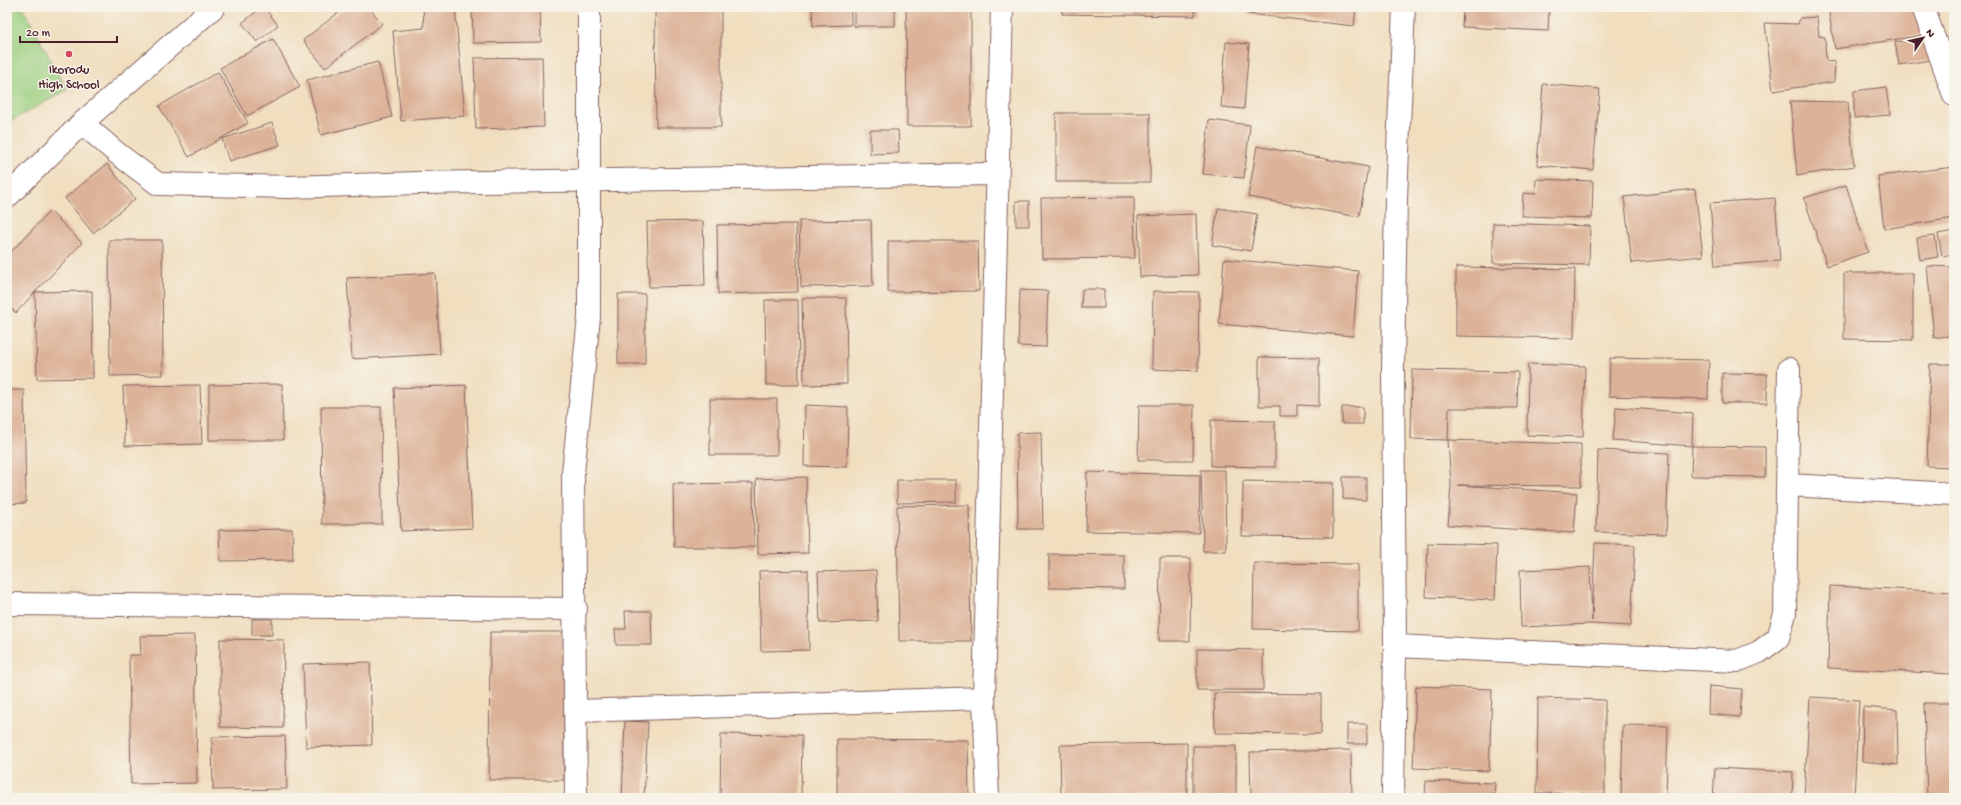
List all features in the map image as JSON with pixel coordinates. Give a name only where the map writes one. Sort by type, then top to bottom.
[{"type":"street","points":[[7,197],[82,123],[214,7]]},
{"type":"street","points":[[576,798],[576,609],[573,473],[589,317],[589,7]]},
{"type":"street","points":[[988,798],[984,698],[1002,7]]},
{"type":"street","points":[[1393,798],[1395,646],[1394,339],[1396,198],[1404,7]]},
{"type":"street","points":[[1923,7],[1954,95]]},
{"type":"street","points":[[82,123],[118,154],[158,184],[289,187],[418,183],[997,174]]},
{"type":"street","points":[[1395,646],[1737,661],[1759,652],[1778,638],[1785,614],[1789,369]]},
{"type":"street","points":[[1788,485],[1954,494]]},
{"type":"street","points":[[7,604],[576,609]]},
{"type":"street","points":[[576,711],[984,698]]},
{"type":"green space","points":[[7,7],[22,7],[67,90],[7,123]]},
{"type":"building","points":[[264,7],[278,25],[257,42],[242,23]]},
{"type":"building","points":[[346,7],[369,7],[382,24],[325,68],[303,40]]},
{"type":"building","points":[[423,7],[455,7],[465,116],[401,121],[393,31],[424,28]]},
{"type":"building","points":[[472,7],[540,7],[541,42],[473,43]]},
{"type":"building","points":[[655,7],[721,7],[721,127],[656,127]]},
{"type":"building","points":[[812,7],[851,7],[851,25],[813,26]]},
{"type":"building","points":[[854,7],[895,7],[895,26],[854,26]]},
{"type":"building","points":[[906,7],[971,7],[971,126],[907,126]]},
{"type":"building","points":[[1062,7],[1195,7],[1195,16],[1062,14]]},
{"type":"building","points":[[1249,7],[1356,7],[1354,26],[1248,14]]},
{"type":"building","points":[[1463,7],[1549,7],[1548,31],[1462,27]]},
{"type":"building","points":[[1744,7],[1766,7],[1766,8],[1745,11]]},
{"type":"building","points":[[1828,7],[1915,7],[1924,35],[1835,49]]},
{"type":"building","points":[[1817,17],[1819,36],[1825,37],[1826,61],[1835,62],[1834,82],[1773,91],[1765,23],[1798,24],[1800,18]]},
{"type":"building","points":[[1930,37],[1937,59],[1899,65],[1895,42]]},
{"type":"building","points":[[273,39],[300,87],[247,116],[220,68]]},
{"type":"building","points":[[1226,42],[1249,44],[1244,109],[1221,107]]},
{"type":"building","points":[[542,57],[544,127],[476,129],[474,58]]},
{"type":"building","points":[[378,62],[392,117],[321,135],[307,80]]},
{"type":"building","points":[[218,72],[248,123],[189,157],[159,106]]},
{"type":"building","points":[[1543,84],[1600,89],[1593,170],[1537,165]]},
{"type":"building","points":[[1886,87],[1890,115],[1854,118],[1854,91]]},
{"type":"building","points":[[1790,101],[1848,102],[1854,166],[1797,176]]},
{"type":"building","points":[[1056,113],[1150,113],[1150,182],[1056,182]]},
{"type":"building","points":[[1209,120],[1250,125],[1244,178],[1203,174]]},
{"type":"building","points":[[272,123],[280,145],[229,161],[222,139]]},
{"type":"building","points":[[870,130],[898,130],[899,153],[870,154]]},
{"type":"building","points":[[1257,146],[1368,167],[1359,217],[1248,197]]},
{"type":"building","points":[[107,164],[135,199],[93,233],[65,198]]},
{"type":"building","points":[[1954,167],[1954,218],[1884,229],[1878,176]]},
{"type":"building","points":[[7,173],[15,182],[7,189]]},
{"type":"building","points":[[1536,179],[1593,181],[1592,218],[1522,216],[1523,193],[1535,194]]},
{"type":"building","points":[[1846,185],[1868,252],[1827,266],[1804,198]]},
{"type":"building","points":[[1695,189],[1703,256],[1632,263],[1624,197]]},
{"type":"building","points":[[1134,197],[1135,258],[1042,259],[1041,198]]},
{"type":"building","points":[[1775,198],[1780,261],[1715,266],[1710,203]]},
{"type":"building","points":[[1016,201],[1029,201],[1029,226],[1016,226]]},
{"type":"building","points":[[1218,208],[1257,214],[1251,251],[1212,245]]},
{"type":"building","points":[[50,211],[82,243],[16,313],[7,305],[7,256]]},
{"type":"building","points":[[1196,214],[1198,275],[1140,277],[1138,216]]},
{"type":"building","points":[[871,220],[873,286],[801,287],[799,221]]},
{"type":"building","points":[[703,221],[705,286],[649,287],[647,222]]},
{"type":"building","points":[[1493,223],[1590,226],[1589,265],[1493,263]]},
{"type":"building","points":[[796,224],[798,292],[718,294],[717,225]]},
{"type":"building","points":[[1954,231],[1954,254],[1942,256],[1938,234]]},
{"type":"building","points":[[1935,236],[1938,257],[1920,260],[1917,238]]},
{"type":"building","points":[[109,240],[162,240],[163,375],[110,376]]},
{"type":"building","points":[[888,241],[978,241],[979,291],[888,292]]},
{"type":"building","points":[[1224,259],[1358,271],[1353,336],[1219,324]]},
{"type":"building","points":[[1927,266],[1954,267],[1954,335],[1934,338]]},
{"type":"building","points":[[1456,267],[1575,269],[1574,338],[1456,336]]},
{"type":"building","points":[[435,273],[440,354],[352,359],[347,278]]},
{"type":"building","points":[[1844,273],[1913,273],[1913,340],[1844,339]]},
{"type":"building","points":[[1082,289],[1104,289],[1104,308],[1081,308]]},
{"type":"building","points":[[1020,290],[1048,291],[1046,347],[1018,346]]},
{"type":"building","points":[[92,291],[93,378],[37,379],[35,292]]},
{"type":"building","points":[[1153,291],[1199,292],[1198,371],[1152,369]]},
{"type":"building","points":[[618,294],[645,294],[645,364],[618,364]]},
{"type":"building","points":[[802,298],[846,298],[847,384],[804,385]]},
{"type":"building","points":[[765,300],[798,300],[799,385],[766,385]]},
{"type":"building","points":[[1259,357],[1319,358],[1319,406],[1297,405],[1297,416],[1280,416],[1280,406],[1259,406]]},
{"type":"building","points":[[1610,358],[1709,360],[1708,399],[1609,396]]},
{"type":"building","points":[[1528,364],[1585,366],[1583,437],[1527,435]]},
{"type":"building","points":[[1930,364],[1954,364],[1954,467],[1927,466]]},
{"type":"building","points":[[1412,370],[1518,372],[1517,408],[1449,408],[1448,440],[1411,439]]},
{"type":"building","points":[[1722,373],[1767,374],[1767,403],[1722,403]]},
{"type":"building","points":[[282,384],[283,440],[209,440],[209,385]]},
{"type":"building","points":[[200,385],[202,444],[125,446],[123,386]]},
{"type":"building","points":[[466,385],[472,528],[401,531],[394,388]]},
{"type":"building","points":[[7,390],[24,390],[26,503],[7,504]]},
{"type":"building","points":[[710,399],[777,399],[777,455],[710,455]]},
{"type":"building","points":[[805,405],[848,407],[847,467],[804,466]]},
{"type":"building","points":[[1139,405],[1194,405],[1193,460],[1138,460]]},
{"type":"building","points":[[321,407],[381,407],[382,524],[322,524]]},
{"type":"building","points":[[1342,407],[1363,407],[1363,424],[1342,424]]},
{"type":"building","points":[[1616,407],[1693,413],[1692,446],[1613,440]]},
{"type":"building","points":[[1211,420],[1275,421],[1275,467],[1211,466]]},
{"type":"building","points":[[1041,432],[1043,529],[1018,529],[1017,433]]},
{"type":"building","points":[[1448,440],[1581,444],[1581,486],[1458,485],[1577,493],[1574,533],[1448,525],[1451,485]]},
{"type":"building","points":[[1692,446],[1765,447],[1765,477],[1691,476]]},
{"type":"building","points":[[1598,450],[1669,453],[1666,534],[1596,532]]},
{"type":"building","points":[[1201,470],[1225,470],[1226,551],[1203,551]]},
{"type":"building","points":[[1087,472],[1200,475],[1199,533],[1086,531]]},
{"type":"building","points":[[806,477],[808,553],[758,554],[756,479]]},
{"type":"building","points":[[1343,477],[1366,477],[1366,500],[1343,499]]},
{"type":"building","points":[[897,480],[956,480],[956,502],[897,503]]},
{"type":"building","points":[[1243,481],[1333,483],[1333,537],[1242,536]]},
{"type":"building","points":[[753,483],[754,547],[674,547],[673,484]]},
{"type":"building","points":[[969,505],[971,641],[899,641],[897,506]]},
{"type":"building","points":[[292,529],[293,560],[220,561],[219,530]]},
{"type":"building","points":[[1428,543],[1497,545],[1495,600],[1426,597]]},
{"type":"building","points":[[1595,543],[1635,545],[1631,626],[1591,624],[1521,627],[1520,570],[1590,567],[1592,621]]},
{"type":"building","points":[[1049,554],[1124,555],[1124,589],[1049,588]]},
{"type":"building","points":[[1160,558],[1191,558],[1190,641],[1159,641]]},
{"type":"building","points":[[1254,563],[1358,564],[1358,631],[1253,629]]},
{"type":"building","points":[[808,570],[809,650],[761,651],[759,571]]},
{"type":"building","points":[[876,570],[878,621],[820,623],[818,572]]},
{"type":"building","points":[[1830,586],[1954,592],[1953,674],[1828,668]]},
{"type":"building","points":[[625,611],[651,611],[652,645],[616,645],[615,629],[626,629]]},
{"type":"building","points":[[252,619],[272,619],[272,635],[252,635]]},
{"type":"building","points":[[490,632],[564,632],[564,780],[489,780]]},
{"type":"building","points":[[195,635],[197,783],[131,784],[129,655],[141,655],[140,636]]},
{"type":"building","points":[[220,639],[284,640],[283,728],[220,727]]},
{"type":"building","points":[[1197,649],[1263,650],[1263,690],[1197,690]]},
{"type":"building","points":[[370,662],[372,745],[306,747],[303,664]]},
{"type":"building","points":[[1416,686],[1492,689],[1489,771],[1413,768]]},
{"type":"building","points":[[1709,686],[1742,689],[1740,717],[1708,714]]},
{"type":"building","points":[[1214,693],[1321,694],[1321,734],[1215,733]]},
{"type":"building","points":[[1810,697],[1859,700],[1854,798],[1804,798]]},
{"type":"building","points":[[1538,698],[1605,700],[1605,794],[1537,793]]},
{"type":"building","points":[[1924,703],[1954,703],[1954,798],[1927,798]]},
{"type":"building","points":[[1863,707],[1897,710],[1898,765],[1862,761]]},
{"type":"building","points":[[625,721],[648,722],[644,798],[622,798]]},
{"type":"building","points":[[1347,724],[1367,724],[1367,744],[1347,744]]},
{"type":"building","points":[[1623,725],[1668,726],[1666,798],[1621,798]]},
{"type":"building","points":[[721,734],[802,735],[801,798],[720,798]]},
{"type":"building","points":[[285,736],[287,789],[213,790],[212,737]]},
{"type":"building","points":[[837,739],[968,740],[969,798],[837,798]]},
{"type":"building","points":[[1187,743],[1187,796],[1061,798],[1060,745]]},
{"type":"building","points":[[1193,746],[1236,746],[1236,798],[1193,798]]},
{"type":"building","points":[[1351,750],[1352,798],[1251,798],[1250,752]]},
{"type":"building","points":[[1715,768],[1793,772],[1792,798],[1713,798]]},
{"type":"building","points":[[1426,781],[1495,783],[1494,798],[1425,798]]},
{"type":"place","name":"Ikorodu High School","points":[[69,54]]}]
